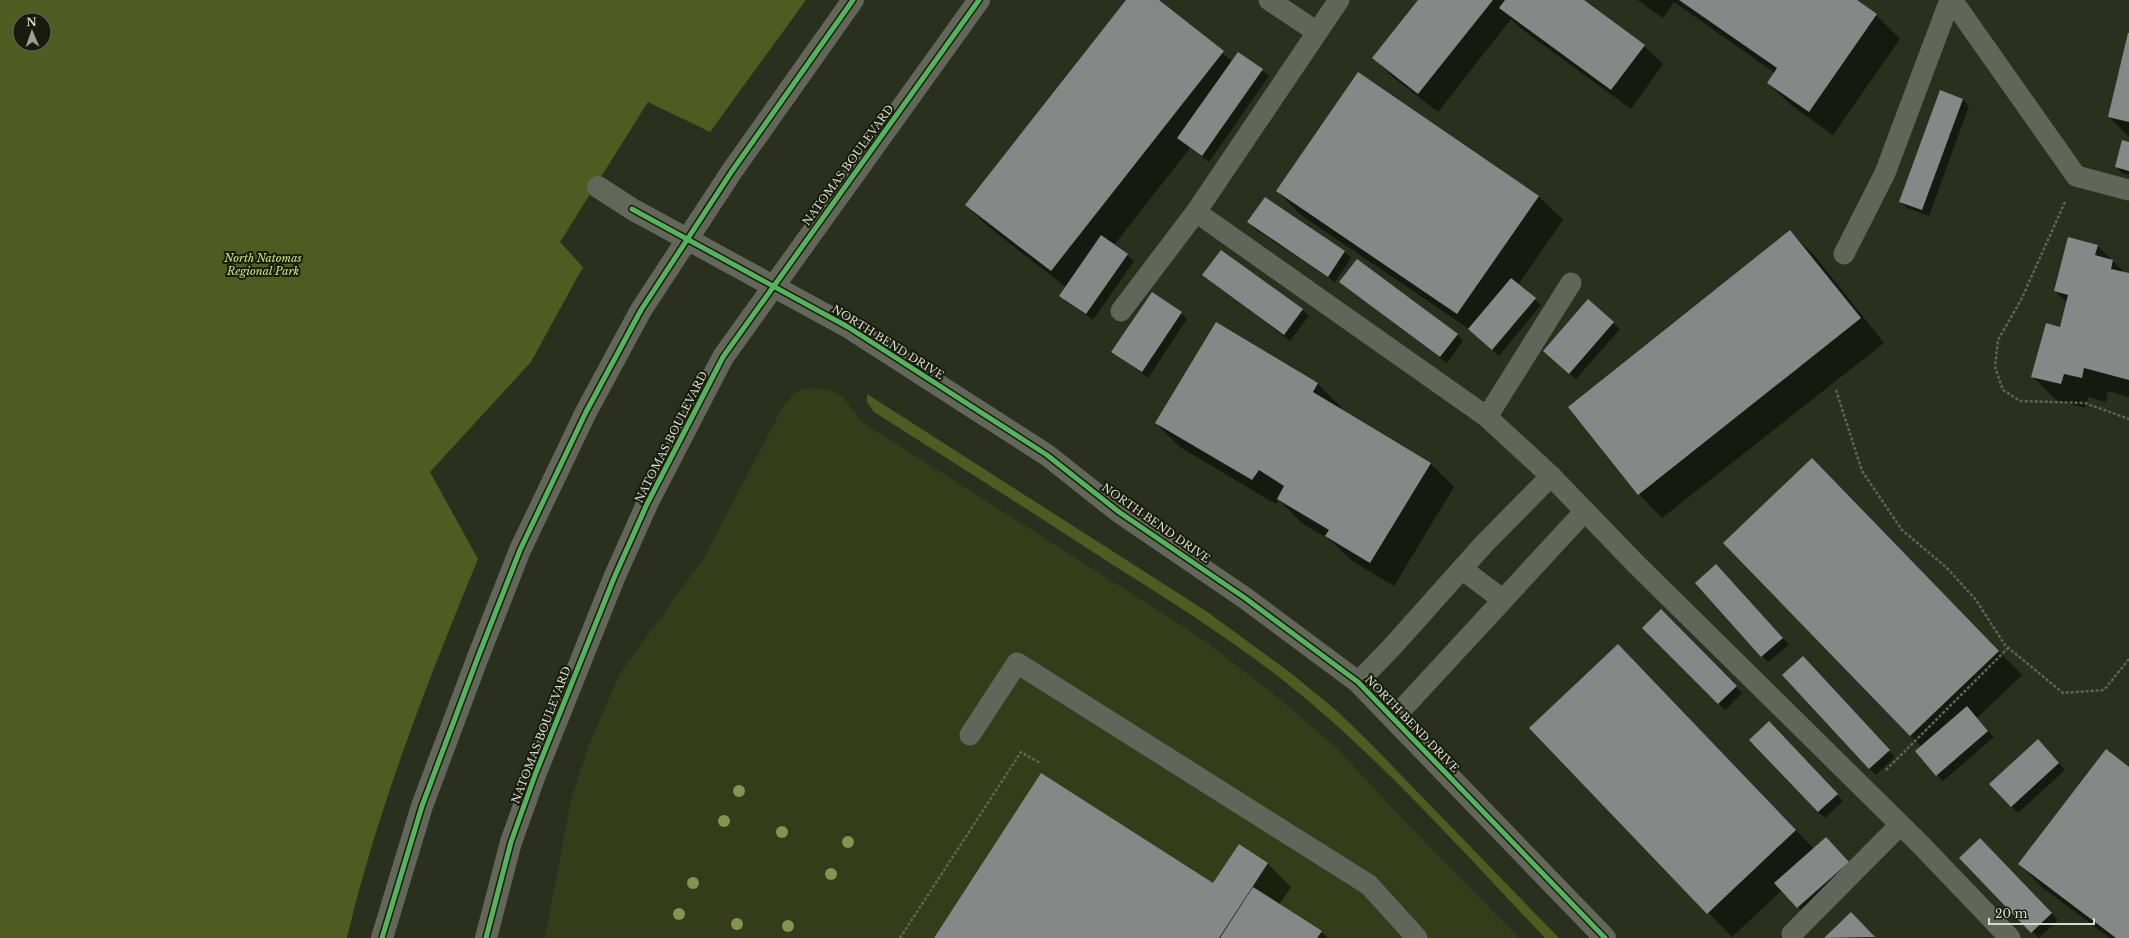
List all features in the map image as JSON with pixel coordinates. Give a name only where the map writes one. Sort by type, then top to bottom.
[{"type":"main road","points":[[382,938],[422,806],[520,550],[586,412],[638,316],[732,171],[853,0]]},
{"type":"main road","name":"NATOMAS BOULEVARD","points":[[486,938],[511,842],[535,775],[614,578],[647,504],[723,357],[979,0]]},
{"type":"main road","name":"NORTH BEND DRIVE","points":[[598,187],[632,209],[848,327],[1047,455],[1119,512],[1245,598],[1358,682],[1604,938]]},
{"type":"lane","points":[[1269,0],[1317,32]]},
{"type":"lane","points":[[1121,311],[1196,212],[1339,0]]},
{"type":"lane","points":[[1951,0],[2076,176],[2129,190]]},
{"type":"lane","points":[[1844,254],[1885,173],[1951,0]]},
{"type":"lane","points":[[1196,212],[1487,417],[1551,476],[1585,512],[1900,825],[2010,938]]},
{"type":"lane","points":[[1487,417],[1571,283]]},
{"type":"lane","points":[[1358,682],[1392,647],[1462,569],[1551,476]]},
{"type":"lane","points":[[1393,719],[1585,512]]},
{"type":"lane","points":[[1462,569],[1503,600]]},
{"type":"lane","points":[[970,735],[1018,663],[1369,885],[1417,938]]},
{"type":"lane","points":[[1792,934],[1900,825]]},
{"type":"path","points":[[2076,176],[2021,300],[1998,340],[1995,367],[2003,390],[2020,401],[2084,403],[2129,419]]},
{"type":"path","points":[[1836,390],[1862,471],[1897,524],[1902,530],[1947,568],[1976,600],[2005,645],[2064,693],[2104,690],[2129,659]]},
{"type":"path","points":[[1865,790],[2009,647]]},
{"type":"path","points":[[900,938],[1022,752],[1040,763]]},
{"type":"shaded area","points":[[808,388],[830,390],[842,396],[862,422],[1201,638],[1270,691],[1339,750],[1395,811],[1519,938],[545,938],[571,800],[589,745],[619,675],[705,556],[781,410],[795,392]]},
{"type":"green space","name":"North Natomas Regional Park","points":[[0,0],[806,0],[710,132],[648,102],[560,242],[583,267],[531,362],[430,472],[478,559],[440,652],[405,746],[373,841],[347,938],[0,938]]},
{"type":"green space","points":[[867,394],[1206,611],[1292,674],[1337,711],[1370,743],[1559,938],[1545,938],[1451,838],[1387,773],[1319,710],[1284,681],[1176,605],[874,412],[867,402]]},
{"type":"building","points":[[1126,0],[1159,0],[1224,51],[1051,271],[965,205]]},
{"type":"building","points":[[1418,0],[1493,0],[1418,94],[1372,58]]},
{"type":"building","points":[[1505,0],[1584,0],[1645,45],[1611,90],[1499,8]]},
{"type":"building","points":[[1679,0],[1857,0],[1877,14],[1809,112],[1767,83],[1777,68]]},
{"type":"building","points":[[2129,33],[2129,122],[2108,117]]},
{"type":"building","points":[[1238,52],[1263,69],[1202,156],[1177,138]]},
{"type":"building","points":[[1358,72],[1539,196],[1457,314],[1276,191]]},
{"type":"building","points":[[1940,90],[1963,99],[1922,210],[1899,202]]},
{"type":"building","points":[[2122,140],[2129,142],[2129,171],[2115,167]]},
{"type":"building","points":[[1265,197],[1345,251],[1328,277],[1247,222]]},
{"type":"building","points":[[1790,230],[1861,318],[1638,495],[1568,407]]},
{"type":"building","points":[[1101,235],[1128,254],[1086,314],[1059,296]]},
{"type":"building","points":[[2068,237],[2098,245],[2095,255],[2113,260],[2111,269],[2129,273],[2129,380],[2084,368],[2082,378],[2064,374],[2061,384],[2031,377],[2046,323],[2060,327],[2068,295],[2054,291]]},
{"type":"building","points":[[1221,250],[1303,309],[1284,335],[1202,275]]},
{"type":"building","points":[[1357,259],[1458,334],[1440,357],[1339,282]]},
{"type":"building","points":[[1511,278],[1536,298],[1492,350],[1468,329]]},
{"type":"building","points":[[1152,292],[1182,312],[1142,372],[1111,352]]},
{"type":"building","points":[[1588,299],[1614,322],[1569,374],[1543,351]]},
{"type":"building","points":[[1216,322],[1318,383],[1313,392],[1431,463],[1370,563],[1325,536],[1329,530],[1277,499],[1284,486],[1259,470],[1252,480],[1155,423]]},
{"type":"building","points":[[1812,458],[1999,651],[1910,736],[1723,543]]},
{"type":"building","points":[[1716,564],[1783,638],[1761,657],[1695,583]]},
{"type":"building","points":[[1661,609],[1737,686],[1718,704],[1642,628]]},
{"type":"building","points":[[1618,644],[1796,830],[1707,914],[1529,728]]},
{"type":"building","points":[[1803,656],[1890,750],[1869,769],[1782,675]]},
{"type":"building","points":[[1967,706],[1988,731],[1936,776],[1915,751]]},
{"type":"building","points":[[1769,721],[1838,794],[1818,812],[1749,740]]},
{"type":"building","points":[[2038,739],[2059,763],[2011,807],[1989,784]]},
{"type":"building","points":[[2106,749],[2129,767],[2129,938],[2116,938],[2018,864]]},
{"type":"building","points":[[1041,773],[1213,883],[1239,844],[1268,863],[1219,938],[934,938]]},
{"type":"building","points":[[1826,837],[1849,862],[1797,908],[1774,883]]},
{"type":"building","points":[[1980,838],[2052,913],[2031,933],[1959,858]]},
{"type":"building","points":[[1253,887],[1322,931],[1317,938],[1220,938]]},
{"type":"building","points":[[1851,912],[1875,937],[1824,938]]},
{"type":"cycle path","points":[[382,938],[422,806],[478,657],[520,550],[586,412],[641,310],[732,171],[853,0]]},
{"type":"cycle path","points":[[486,938],[511,842],[535,775],[614,578],[647,504],[723,357],[979,0]]},
{"type":"cycle path","points":[[632,209],[848,327],[1047,455],[1119,512],[1245,598],[1358,682],[1605,938]]}]
